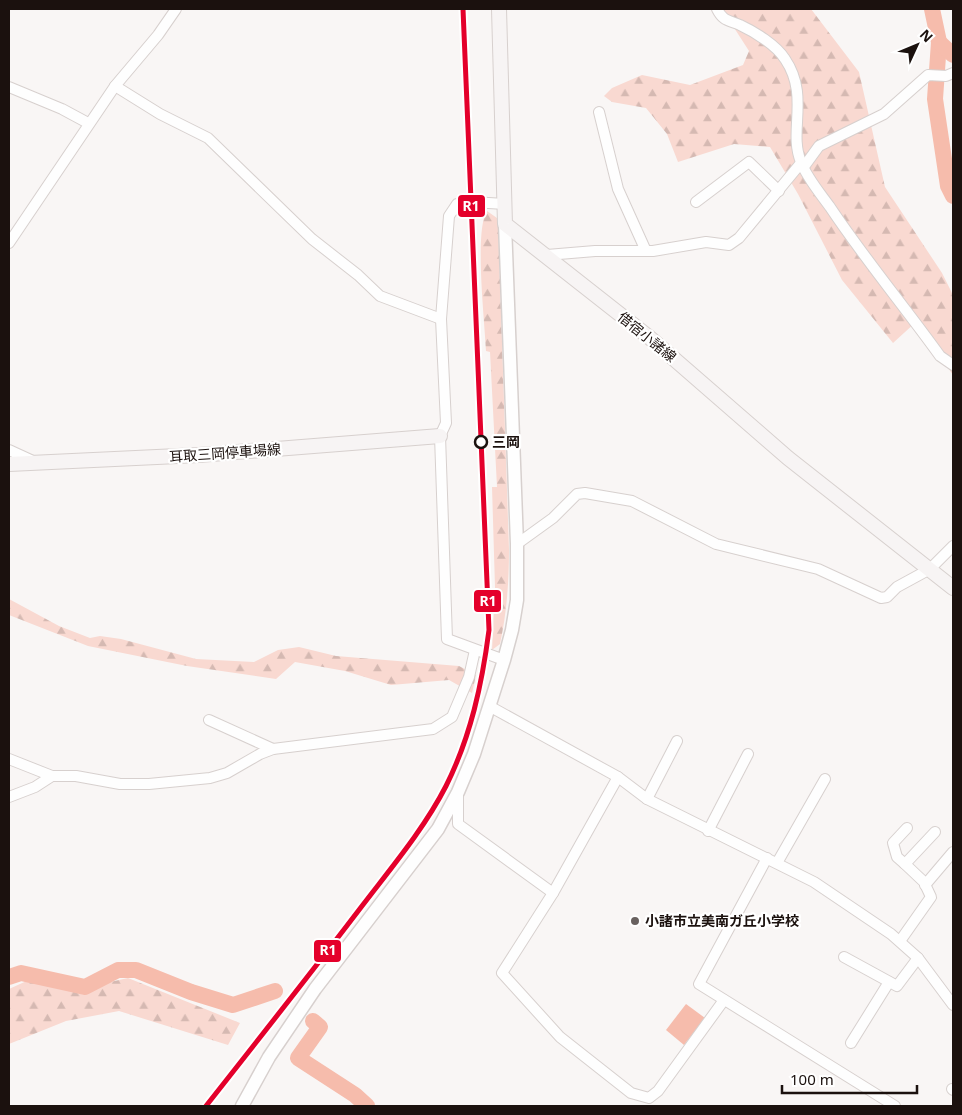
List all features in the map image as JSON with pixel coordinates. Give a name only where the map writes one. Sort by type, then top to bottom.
[{"type":"main road","points":[[499,9],[506,204],[505,224]]},
{"type":"main road","name":"借宿小諸線","points":[[505,224],[547,255],[650,338],[759,434],[953,588]]},
{"type":"main road","name":"耳取三岡停車場線","points":[[9,464],[199,455],[440,436]]},
{"type":"street","points":[[9,243],[114,86],[158,35],[176,9]]},
{"type":"street","points":[[717,9],[725,21],[740,25],[765,40],[785,59],[795,81],[799,101],[797,149],[802,165],[841,224],[940,356],[953,365]]},
{"type":"street","points":[[547,255],[595,251],[646,251],[706,242],[729,245],[739,238],[819,146],[884,114],[928,75],[951,75]]},
{"type":"street","points":[[114,86],[160,114],[208,138],[312,239],[358,275],[380,296],[441,319]]},
{"type":"street","points":[[9,87],[62,109],[88,123]]},
{"type":"street","points":[[599,112],[618,189],[646,251]]},
{"type":"street","points":[[696,202],[749,162],[779,191]]},
{"type":"street","points":[[504,660],[447,639],[440,436],[446,423],[441,319],[449,216],[452,209],[464,202],[506,204]]},
{"type":"street","points":[[242,1106],[269,1057],[315,989],[432,836],[458,792],[504,660],[512,630],[516,600],[517,544],[505,224]]},
{"type":"street","points":[[9,450],[34,462]]},
{"type":"street","points":[[517,544],[553,518],[577,494],[585,493],[632,501],[716,544],[818,569],[882,598],[887,597],[898,588],[930,569],[953,546]]},
{"type":"street","points":[[9,759],[52,776],[76,776],[120,784],[210,778],[227,774],[260,754],[273,749],[433,729],[452,717],[469,677],[475,650]]},
{"type":"street","points":[[489,706],[618,776],[647,799],[708,831],[814,882],[900,941],[918,958],[953,1005]]},
{"type":"street","points":[[209,720],[273,749]]},
{"type":"street","points":[[647,799],[677,742]]},
{"type":"street","points":[[708,831],[748,754]]},
{"type":"street","points":[[9,797],[35,787],[52,776]]},
{"type":"street","points":[[618,776],[552,893],[502,973],[560,1037],[631,1093],[649,1098],[658,1091],[724,1000]]},
{"type":"street","points":[[825,779],[772,861],[699,984],[895,1106]]},
{"type":"street","points":[[458,792],[458,824],[552,893]]},
{"type":"street","points":[[900,941],[931,897],[925,885],[897,858],[893,843],[907,828]]},
{"type":"street","points":[[905,864],[935,832]]},
{"type":"street","points":[[925,885],[953,852]]},
{"type":"street","points":[[844,958],[897,986],[918,958]]},
{"type":"street","points":[[851,1043],[889,982]]},
{"type":"green space","points":[[722,9],[811,9],[859,72],[885,187],[942,273],[953,295],[953,375],[916,322],[893,343],[842,280],[798,194],[770,147],[734,144],[678,162],[667,134],[646,108],[612,102],[604,96],[612,88],[642,75],[690,85],[743,65],[749,51]]},
{"type":"green space","points":[[487,211],[497,218],[498,223],[509,549],[507,596],[500,644],[492,650],[495,587],[492,487],[497,487],[490,352],[486,351],[481,278],[481,237],[483,221]]},
{"type":"green space","points":[[9,599],[59,626],[90,638],[100,636],[121,639],[196,659],[254,662],[278,650],[299,647],[336,656],[459,666],[476,675],[472,693],[449,680],[391,685],[345,671],[295,662],[276,679],[187,666],[88,646],[9,615]]},
{"type":"green space","points":[[128,978],[240,1023],[228,1045],[119,1011],[66,1021],[9,1044],[9,989],[31,979],[71,983],[110,982]]},
{"type":"shaded area","points":[[686,1004],[705,1018],[684,1045],[666,1030]]},
{"type":"waterway","points":[[932,9],[939,42],[935,99],[948,186],[953,196]]},
{"type":"waterway","points":[[939,42],[953,55]]},
{"type":"waterway","points":[[9,977],[21,973],[85,987],[118,970],[136,970],[191,992],[233,1005],[275,991]]},
{"type":"waterway","points":[[313,1021],[320,1027],[298,1058],[355,1095],[367,1106]]},
{"type":"transit line","name":"R1","points":[[206,1106],[396,863],[428,818],[455,767],[469,729],[479,690],[489,630],[463,9]]},
{"type":"place","name":"三岡","points":[[481,442]]},
{"type":"place","name":"小諸市立美南ガ丘小学校","points":[[635,921]]}]
